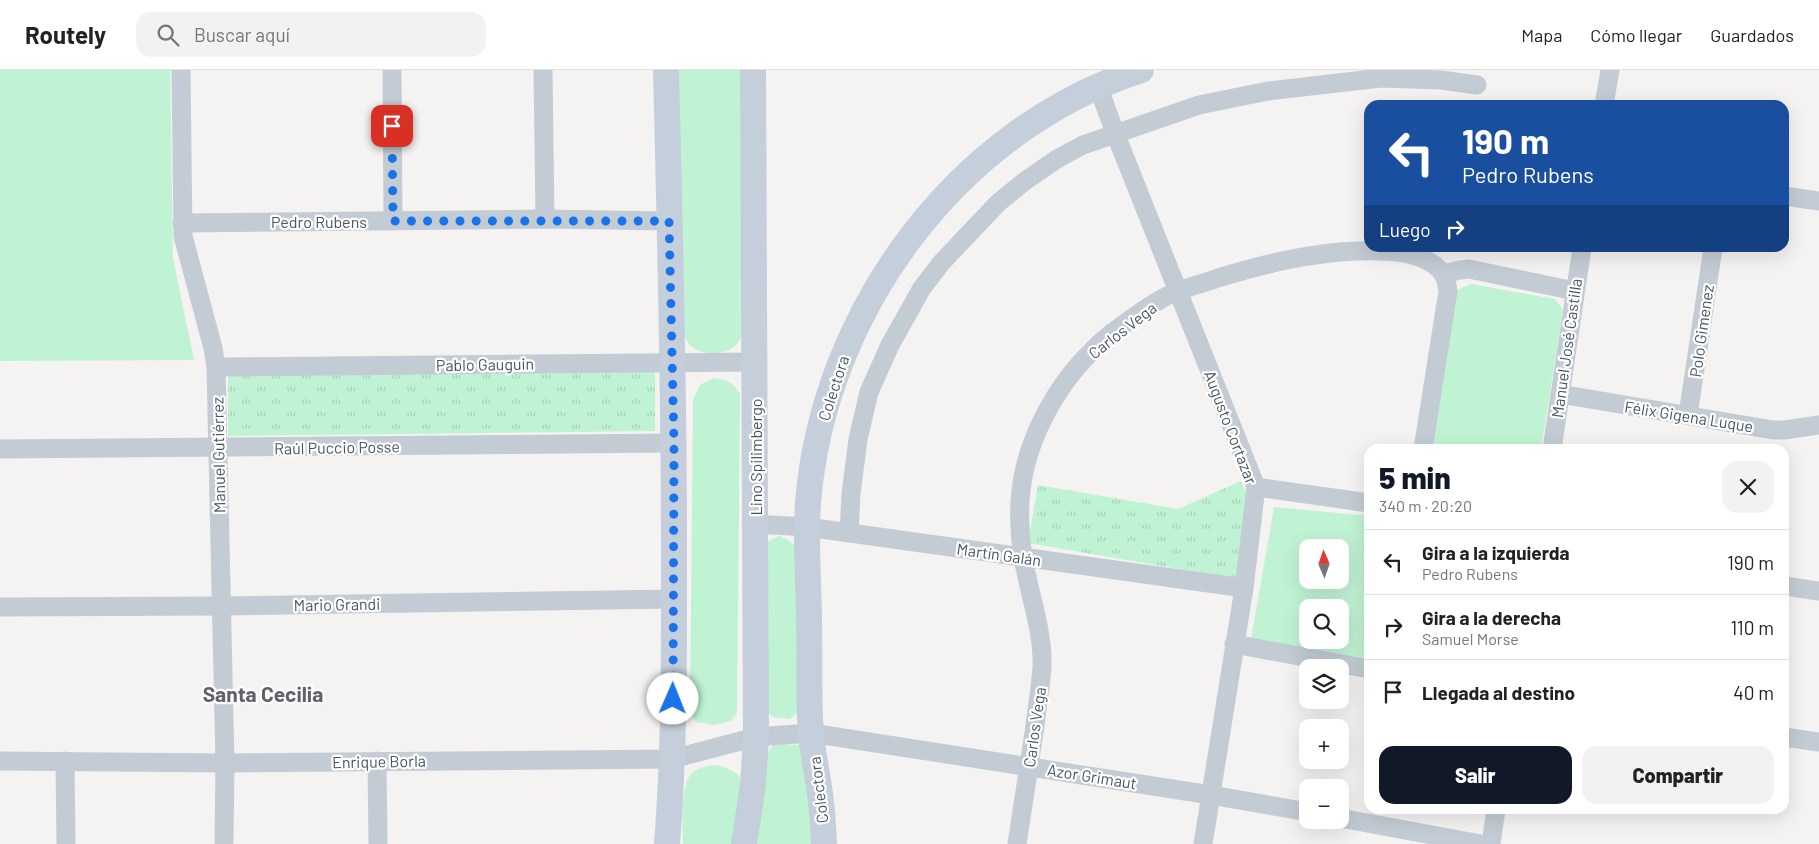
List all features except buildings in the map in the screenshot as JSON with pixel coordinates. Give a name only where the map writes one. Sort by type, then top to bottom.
[{"type":"main road","points":[[654,70],[668,149]]},
{"type":"main road","points":[[666,70],[674,443],[672,758],[667,844]]},
{"type":"main road","name":"Lino Spilimbergo","points":[[744,844],[753,786],[756,737],[753,70]]},
{"type":"main road","name":"Colectora","points":[[824,844],[821,802],[811,733],[807,527],[808,502],[817,445],[831,387],[841,361],[866,307],[896,258],[934,209],[982,162],[1036,121],[1066,103],[1098,86],[1141,70]]},
{"type":"street","name":"Manuel Gutiérrez","points":[[181,70],[183,236],[213,348],[216,367],[225,763],[224,844]]},
{"type":"street","points":[[392,70],[393,221]]},
{"type":"street","points":[[542,70],[545,220]]},
{"type":"street","points":[[1605,100],[1610,70]]},
{"type":"street","points":[[849,533],[850,494],[857,448],[870,392],[890,345],[922,288],[942,262],[998,203],[1025,181],[1057,159],[1084,145],[1199,105],[1277,89],[1381,78],[1441,80],[1477,85]]},
{"type":"street","name":"Augusto Cortazar","points":[[1098,86],[1256,488],[1244,588],[1203,844]]},
{"type":"street","points":[[1789,197],[1819,201]]},
{"type":"street","name":"Pedro Rubens","points":[[182,222],[669,221]]},
{"type":"street","name":"Carlos Vega","points":[[1017,844],[1042,665],[1036,611],[1023,558],[1020,501],[1027,460],[1037,430],[1057,395],[1095,348],[1141,312],[1177,291],[1272,262],[1364,251]]},
{"type":"street","name":"Carlos Vega","points":[[1387,252],[1410,255],[1428,261],[1443,274]]},
{"type":"street","name":"Manuel José Castilla","points":[[1553,444],[1581,252]]},
{"type":"street","name":"Polo Gimenez","points":[[1688,415],[1712,252]]},
{"type":"street","points":[[1424,444],[1448,291],[1447,280],[1443,274],[1469,269],[1575,291]]},
{"type":"street","name":"Pablo Gauguin","points":[[216,367],[754,362]]},
{"type":"street","name":"Félix Gigena Luque","points":[[1560,394],[1773,430],[1819,425]]},
{"type":"street","name":"Raúl Puccio Posse","points":[[0,449],[674,443]]},
{"type":"street","points":[[1256,488],[1364,502]]},
{"type":"street","name":"Martín Galán","points":[[755,524],[807,527],[1244,588]]},
{"type":"street","points":[[1789,587],[1819,591]]},
{"type":"street","name":"Mario Grandi","points":[[0,607],[221,606],[674,599]]},
{"type":"street","points":[[1234,644],[1364,669]]},
{"type":"street","name":"Azor Grimaut","points":[[756,737],[811,733],[1029,766],[1299,810]]},
{"type":"street","name":"Enrique Borla","points":[[0,761],[225,763],[672,758],[756,737]]},
{"type":"street","points":[[1789,738],[1819,742]]},
{"type":"street","points":[[65,761],[66,844]]},
{"type":"street","points":[[377,761],[378,844]]},
{"type":"street","points":[[1491,844],[1495,814]]},
{"type":"street","points":[[1349,820],[1481,844]]},
{"type":"green space","points":[[0,70],[170,70],[173,258],[194,360],[0,361]]},
{"type":"green space","points":[[677,70],[741,70],[742,336],[734,347],[720,353],[707,353],[694,348],[689,344],[684,335]]},
{"type":"green space","points":[[1471,284],[1555,299],[1563,310],[1542,444],[1433,444],[1455,291]]},
{"type":"green space","points":[[655,371],[655,431],[228,436],[228,373]]},
{"type":"green space","points":[[713,378],[729,382],[735,386],[740,394],[737,713],[731,721],[714,725],[696,722],[690,713],[693,400],[700,385]]},
{"type":"green space","points":[[1241,481],[1250,501],[1237,579],[1028,543],[1038,485],[1178,509]]},
{"type":"green space","points":[[1274,507],[1364,516],[1364,661],[1302,649],[1349,649],[1349,599],[1299,599],[1299,648],[1251,639]]},
{"type":"green space","points":[[779,536],[788,540],[796,547],[798,712],[790,719],[773,717],[765,710],[765,546],[770,540]]},
{"type":"green space","points":[[774,744],[804,745],[816,844],[752,844],[765,756]]},
{"type":"green space","points":[[716,765],[727,768],[737,774],[744,784],[737,844],[683,844],[683,807],[687,780],[697,770],[706,766]]},
{"type":"district","name":"Santa Cecilia","points":[[263,693]]},
{"type":"route","points":[[392,126],[393,221],[669,221],[674,443],[673,699]]}]
